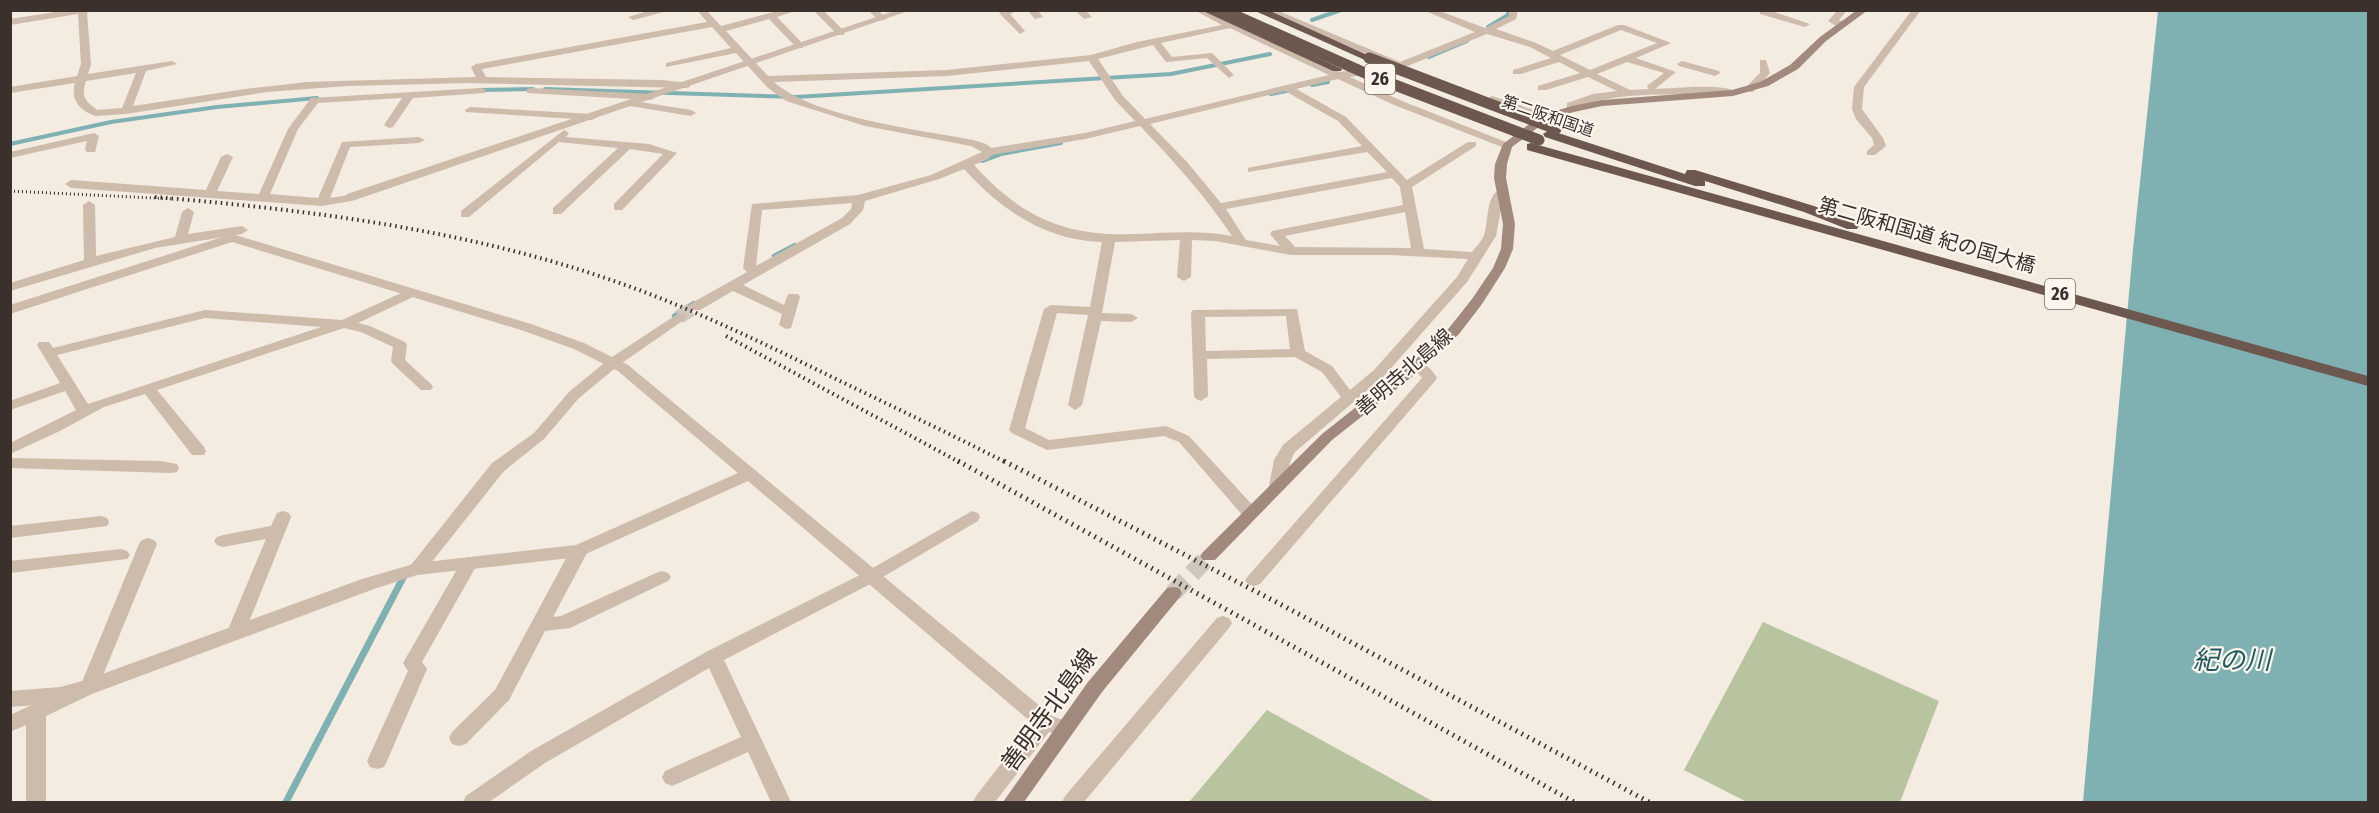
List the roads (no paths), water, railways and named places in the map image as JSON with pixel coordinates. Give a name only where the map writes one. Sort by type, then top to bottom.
[{"type":"highway","name":"26","points":[[1206,10],[1337,73],[1442,115],[1544,137]]},
{"type":"highway","name":"第二阪和国道","points":[[1223,10],[1374,77],[1544,137],[1609,159],[1852,226]]},
{"type":"highway","name":"第二阪和国道","points":[[1242,10],[1385,73],[1544,137]]},
{"type":"highway","name":"26","points":[[1258,10],[1544,137],[1609,159]]},
{"type":"highway","name":"第二阪和国道 紀の国大橋","points":[[1609,159],[1751,207],[2368,381]]},
{"type":"highway","name":"第二阪和国道 紀の国大橋","points":[[1852,226],[2368,370]]},
{"type":"main road","points":[[1507,146],[1545,117],[1572,109],[1602,103],[1749,90],[1780,77],[1823,39],[1864,10]]},
{"type":"main road","name":"善明寺北島線","points":[[1209,556],[1327,437],[1418,364],[1454,330],[1499,268],[1508,249],[1509,224],[1501,193],[1501,164],[1507,146]]},
{"type":"main road","name":"善明寺北島線","points":[[1013,802],[1055,725],[1095,687],[1173,593]]},
{"type":"street","points":[[10,33],[15,21],[30,10]]},
{"type":"street","points":[[633,17],[667,10]]},
{"type":"street","points":[[701,10],[750,64],[787,97],[865,123],[973,142],[988,152]]},
{"type":"street","points":[[483,81],[475,64],[716,27],[794,10]]},
{"type":"street","points":[[817,10],[841,33]]},
{"type":"street","points":[[872,10],[882,19]]},
{"type":"street","points":[[71,184],[210,192],[322,202],[351,197],[559,133],[592,117],[908,10]]},
{"type":"street","points":[[1013,10],[1004,13],[1020,31]]},
{"type":"street","points":[[1079,10],[1087,18]]},
{"type":"street","points":[[1198,10],[1228,26],[1337,73],[1398,103],[1507,146]]},
{"type":"street","points":[[1427,10],[1482,31],[1533,45],[1628,93]]},
{"type":"street","points":[[753,270],[756,207],[859,199],[899,189],[968,166],[984,157],[988,152],[1076,138],[1145,123],[1290,89],[1337,73],[1402,65],[1513,17],[1514,10]]},
{"type":"street","points":[[1841,25],[1833,21],[1843,10]]},
{"type":"street","points":[[1871,153],[1880,146],[1880,141],[1860,119],[1856,99],[1859,87],[1917,10]]},
{"type":"street","points":[[15,21],[85,11],[86,64],[76,93],[96,125],[92,150]]},
{"type":"street","points":[[1273,11],[1402,65],[1545,117]]},
{"type":"street","points":[[1754,18],[1765,11],[1805,24]]},
{"type":"street","points":[[771,16],[800,46]]},
{"type":"street","points":[[765,79],[947,73],[1092,58],[1155,41],[1228,26]]},
{"type":"street","points":[[1517,72],[1621,27],[1666,43],[1590,74],[1542,88]]},
{"type":"street","points":[[1155,41],[1169,60],[1209,55],[1219,70]]},
{"type":"street","points":[[669,65],[737,50]]},
{"type":"street","points":[[1652,87],[1691,56]]},
{"type":"street","points":[[1092,58],[1119,98],[1145,123],[1218,207],[1241,241]]},
{"type":"street","points":[[1628,59],[1671,72]]},
{"type":"street","points":[[1749,90],[1765,73],[1763,62]]},
{"type":"street","points":[[10,90],[172,64]]},
{"type":"street","points":[[1682,64],[1715,73]]},
{"type":"street","points":[[126,111],[142,69]]},
{"type":"street","points":[[10,155],[96,125],[126,111],[269,89],[439,81],[627,84],[660,81],[686,85]]},
{"type":"street","points":[[1290,89],[1342,118],[1406,186],[1418,252]]},
{"type":"street","points":[[263,197],[293,129],[315,100],[495,91],[659,94]]},
{"type":"street","points":[[1572,109],[1571,105],[1593,97],[1628,93],[1717,91],[1733,93]]},
{"type":"street","points":[[389,125],[410,94]]},
{"type":"street","points":[[631,104],[691,114]]},
{"type":"street","points":[[470,110],[592,117]]},
{"type":"street","points":[[559,133],[649,147],[671,153],[618,207]]},
{"type":"street","points":[[465,214],[559,133]]},
{"type":"street","points":[[322,202],[346,144],[419,140]]},
{"type":"street","points":[[1406,186],[1472,144]]},
{"type":"street","points":[[557,211],[627,145]]},
{"type":"street","points":[[1252,170],[1372,148]]},
{"type":"street","points":[[210,192],[227,157]]},
{"type":"street","points":[[968,166],[1000,200],[1019,213],[1060,231],[1084,237],[1186,236],[1241,241],[1291,251],[1418,252],[1476,256]]},
{"type":"street","points":[[1218,207],[1396,174]]},
{"type":"street","points":[[1277,486],[1282,460],[1289,449],[1379,373],[1462,279],[1490,237],[1496,204],[1501,193]]},
{"type":"street","points":[[695,307],[753,270],[846,221],[857,210],[859,199]]},
{"type":"street","points":[[88,204],[90,262]]},
{"type":"street","points":[[1291,251],[1276,234],[1409,207]]},
{"type":"street","points":[[180,240],[188,212]]},
{"type":"street","points":[[10,286],[90,262],[180,240],[242,230],[232,238],[10,310]]},
{"type":"street","points":[[1184,277],[1186,236]]},
{"type":"street","points":[[232,238],[526,327],[579,346],[610,361],[870,577],[1055,725],[983,802]]},
{"type":"street","points":[[1075,405],[1109,238]]},
{"type":"street","points":[[732,285],[787,319],[793,297]]},
{"type":"street","points":[[10,448],[99,404],[343,324],[370,314],[410,293]]},
{"type":"street","points":[[1131,318],[1051,309],[1017,430],[1047,445],[1167,431],[1176,434],[1184,439],[1250,513]]},
{"type":"street","points":[[1201,396],[1198,313],[1292,312],[1298,353]]},
{"type":"street","points":[[85,412],[46,349],[205,314],[343,324],[365,328],[400,345],[398,361],[426,387]]},
{"type":"street","points":[[410,571],[498,466],[538,436],[574,395],[610,361],[679,318]]},
{"type":"street","points":[[1198,355],[1298,353],[1327,369],[1349,398]]},
{"type":"street","points":[[1254,580],[1430,378],[1418,364]]},
{"type":"street","points":[[10,406],[68,385]]},
{"type":"street","points":[[148,388],[198,451]]},
{"type":"street","points":[[10,464],[171,468]]},
{"type":"street","points":[[10,699],[60,695],[89,687],[410,571],[579,551],[748,475]]},
{"type":"street","points":[[473,802],[538,757],[713,657],[870,577],[972,517]]},
{"type":"street","points":[[10,532],[101,522]]},
{"type":"street","points":[[223,541],[280,524],[236,632]]},
{"type":"street","points":[[10,724],[89,687],[148,544]]},
{"type":"street","points":[[459,738],[502,695],[579,551]]},
{"type":"street","points":[[10,567],[121,555]]},
{"type":"street","points":[[376,761],[418,669],[412,663],[470,563]]},
{"type":"street","points":[[540,625],[564,623],[662,577]]},
{"type":"street","points":[[1072,802],[1223,622]]},
{"type":"street","points":[[713,657],[781,802]]},
{"type":"street","points":[[36,713],[36,802]]},
{"type":"street","points":[[672,777],[752,741]]},
{"type":"water","name":"紀の川","points":[[2158,11],[2368,11],[2368,802],[2083,802],[2133,249]]},
{"type":"waterway","points":[[1312,20],[1341,10]]},
{"type":"waterway","points":[[1488,27],[1508,15],[1509,10]]},
{"type":"waterway","points":[[1429,57],[1467,41]]},
{"type":"waterway","points":[[545,89],[796,97],[1171,74],[1270,54]]},
{"type":"waterway","points":[[1312,85],[1328,82]]},
{"type":"waterway","points":[[479,90],[533,89]]},
{"type":"waterway","points":[[1271,94],[1291,90]]},
{"type":"waterway","points":[[10,144],[111,122],[217,107],[317,98]]},
{"type":"waterway","points":[[982,161],[1001,154],[1061,143]]},
{"type":"waterway","points":[[774,256],[795,245]]},
{"type":"waterway","points":[[674,316],[694,303]]},
{"type":"waterway","points":[[286,802],[405,574]]},
{"type":"tunnel","points":[[679,317],[695,307]]},
{"type":"tunnel","points":[[1173,593],[1209,556]]},
{"type":"railway","points":[[10,191],[174,199]]},
{"type":"railway","points":[[155,197],[272,208],[389,225],[504,249],[561,264],[617,282],[702,316],[785,354],[1007,463]]},
{"type":"railway","points":[[726,336],[961,463]]},
{"type":"railway","points":[[958,461],[1574,802]]},
{"type":"railway","points":[[1004,461],[1280,604],[1649,802]]}]
